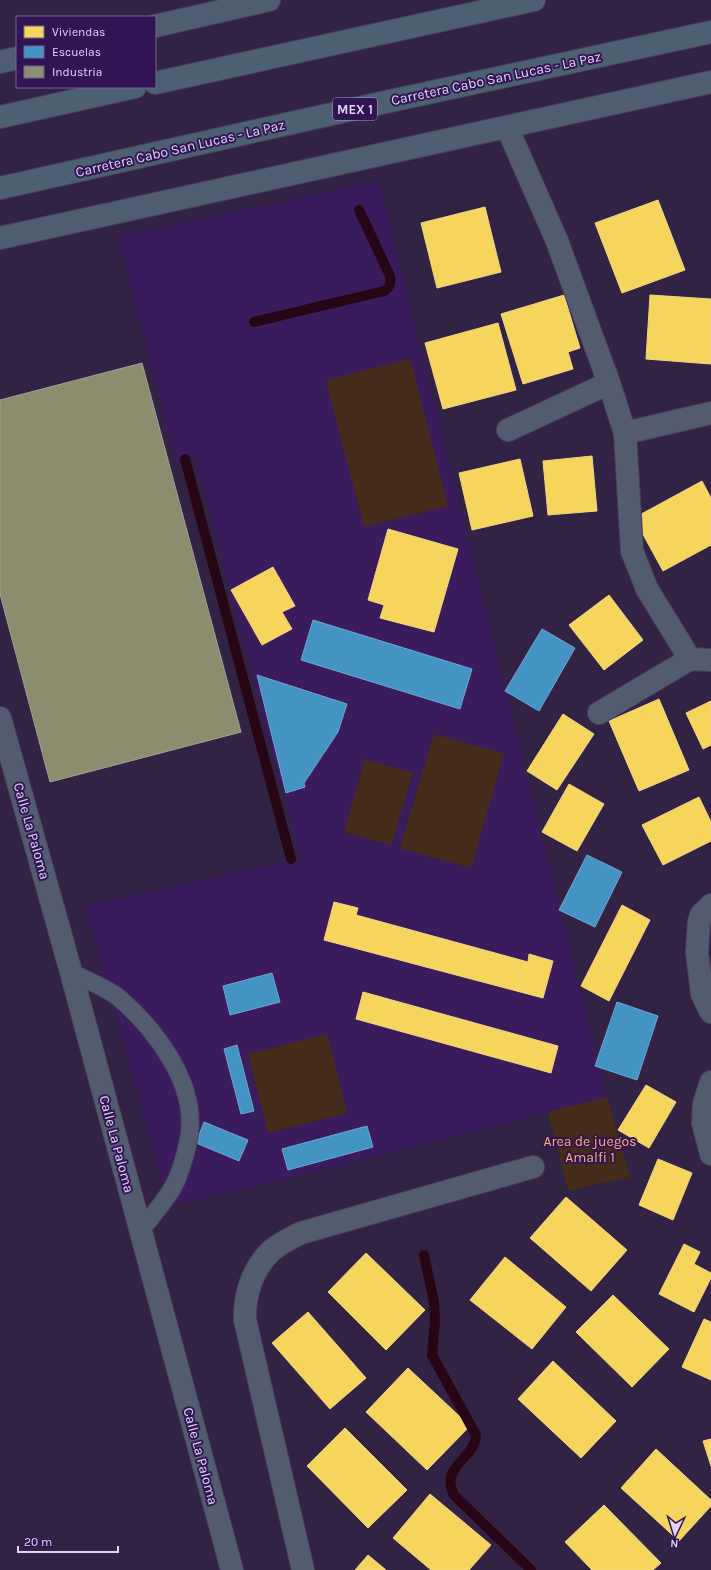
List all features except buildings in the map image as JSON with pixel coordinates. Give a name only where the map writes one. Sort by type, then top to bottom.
[{"type":"highway","points":[[156,83],[534,0]]},
{"type":"highway","name":"Carretera Cabo San Lucas - La Paz","points":[[0,188],[381,103],[711,32]]},
{"type":"highway","points":[[0,117],[131,88]]},
{"type":"main road","points":[[156,26],[269,0]]},
{"type":"main road","points":[[0,62],[16,58]]},
{"type":"main road","points":[[0,238],[711,82]]},
{"type":"street","points":[[507,127],[556,241],[609,383],[625,433],[632,551],[647,589],[700,659],[599,713]]},
{"type":"street","points":[[508,430],[609,383]]},
{"type":"street","points":[[625,433],[711,413]]},
{"type":"street","name":"Calle La Paloma","points":[[0,718],[71,972],[232,1570]]},
{"type":"street","points":[[711,905],[701,915],[697,952],[702,994],[711,1012]]},
{"type":"street","points":[[711,1082],[704,1104],[703,1122],[711,1154]]},
{"type":"street","points":[[303,1570],[245,1320],[244,1309],[247,1295],[256,1273],[272,1251],[301,1233],[534,1167]]},
{"type":"lane","points":[[71,972],[118,997],[139,1018],[160,1042],[178,1071],[188,1099],[190,1127],[184,1157],[177,1180],[140,1231]]},
{"type":"shaded area","points":[[379,181],[607,1097],[371,1158],[169,1207],[85,906],[300,857],[195,457],[176,461],[118,236]]},
{"type":"green space","points":[[410,359],[448,506],[364,527],[326,380]]},
{"type":"green space","points":[[434,734],[504,754],[471,868],[400,848]]},
{"type":"green space","points":[[365,759],[413,773],[391,845],[344,832]]},
{"type":"green space","points":[[327,1034],[347,1113],[268,1133],[248,1054]]},
{"type":"green space","name":"Area de juegos Amalfi 1","points":[[607,1097],[630,1177],[568,1191],[548,1112]]},
{"type":"waterway","points":[[254,322],[384,291],[389,287],[390,276],[359,210]]},
{"type":"waterway","points":[[185,459],[291,859]]},
{"type":"waterway","points":[[424,1255],[434,1302],[435,1322],[432,1355],[476,1435],[470,1450],[454,1469],[451,1477],[451,1485],[454,1495],[531,1570]]}]
